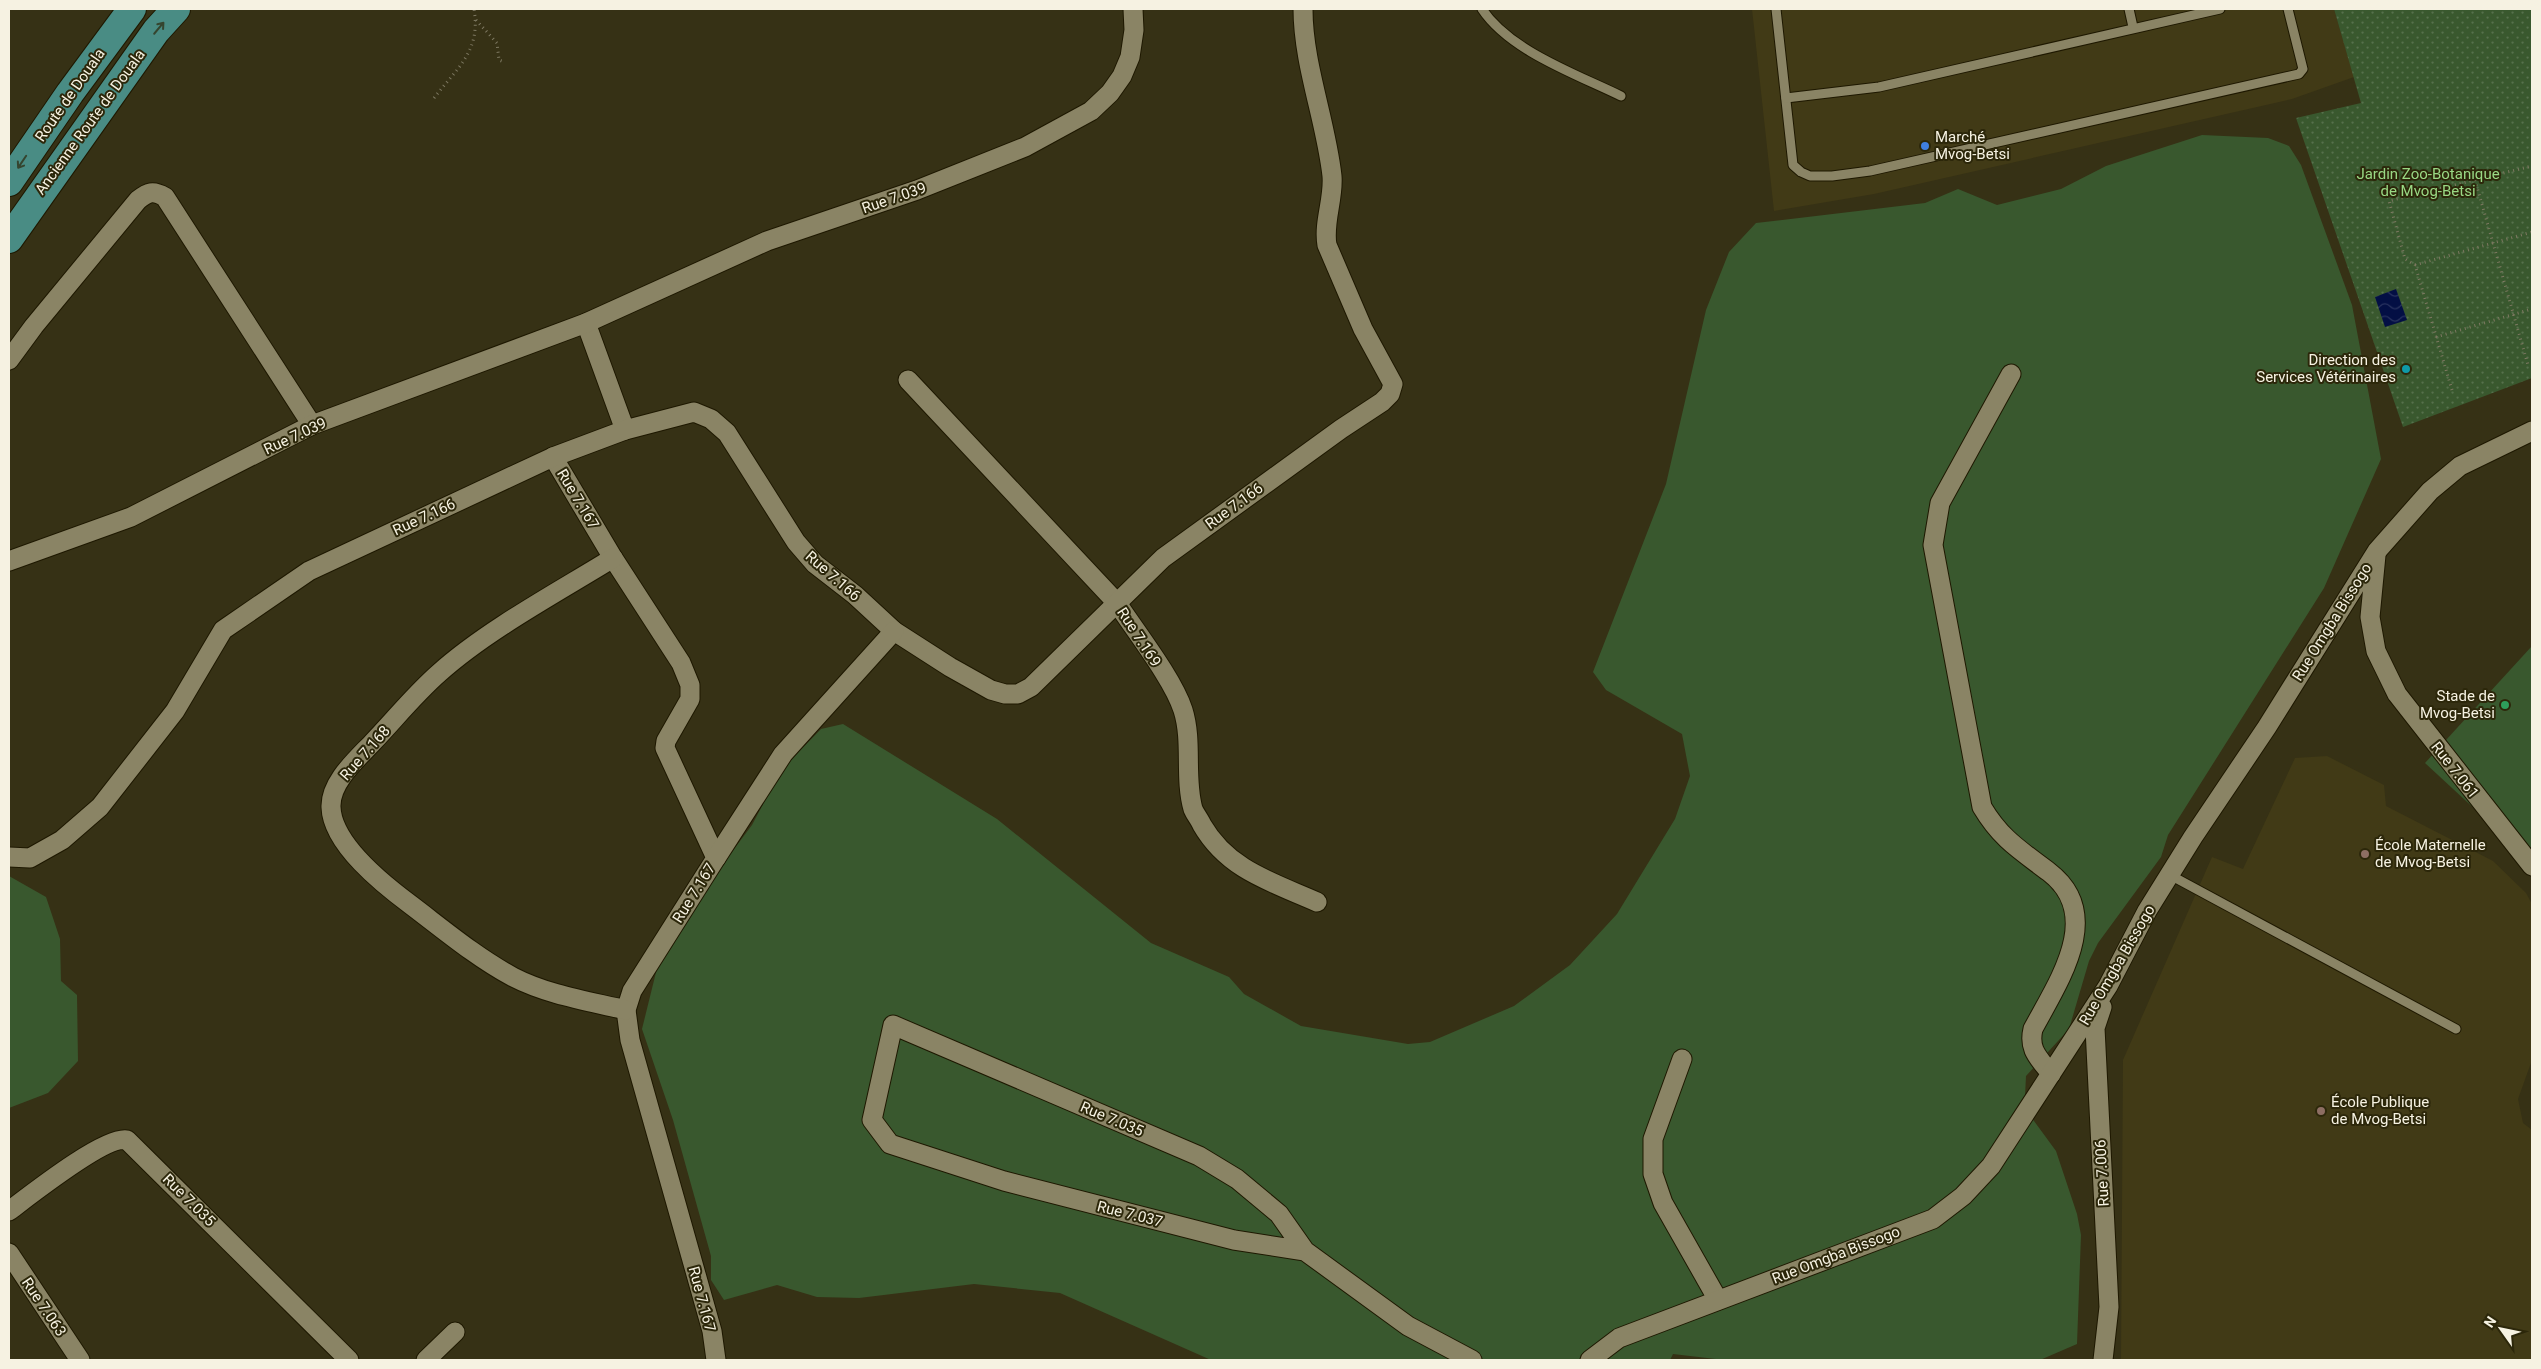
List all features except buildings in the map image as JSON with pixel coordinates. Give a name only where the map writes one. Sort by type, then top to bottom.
[{"type":"main road","name":"Route de Douala","points":[[9,182],[70,93],[132,9]]},
{"type":"main road","name":"Ancienne Route de Douala","points":[[9,239],[156,31],[176,9]]},
{"type":"street","name":"Rue 7.039","points":[[9,561],[131,517],[312,425],[586,324],[767,242],[917,190],[1025,146],[1071,124],[1091,111],[1110,93],[1122,76],[1130,57],[1134,30],[1133,9]]},
{"type":"street","name":"Rue 7.166","points":[[9,857],[30,858],[62,840],[100,807],[175,711],[218,636],[230,625],[309,571],[553,457],[625,430],[694,412],[711,419],[727,433],[796,542],[815,564],[855,595],[894,631],[950,668],[991,690],[1005,694],[1018,694],[1031,687],[1163,558],[1341,428],[1382,402],[1390,394],[1393,384],[1363,329],[1326,245],[1325,237],[1332,194],[1332,175],[1314,87],[1303,9]]},
{"type":"street","points":[[9,360],[34,326],[138,200],[146,193],[156,191],[164,197],[312,425]]},
{"type":"street","points":[[586,324],[625,430]]},
{"type":"street","points":[[2011,374],[1940,503],[1934,545],[1982,807],[2006,840],[2052,874],[2067,892],[2076,914],[2076,937],[2069,956],[2033,1029],[2030,1040],[2033,1049],[2051,1074]]},
{"type":"street","name":"Rue 7.169","points":[[908,380],[1117,603],[1175,692],[1182,708],[1187,725],[1193,809],[1212,843],[1239,867],[1317,902]]},
{"type":"street","name":"Rue Omgba Bissogo","points":[[1590,1360],[1619,1338],[1933,1219],[1963,1196],[1991,1166],[2108,986],[2123,954],[2170,874],[2267,727],[2377,551],[2430,491],[2460,466],[2532,431]]},
{"type":"street","name":"Rue 7.167","points":[[553,457],[613,558],[681,663],[690,684],[690,699],[666,741],[665,748],[716,858],[632,991],[626,1010],[630,1040],[712,1331],[716,1360]]},
{"type":"street","name":"Rue 7.061","points":[[2377,551],[2370,616],[2376,651],[2397,694],[2532,866]]},
{"type":"street","name":"Rue 7.168","points":[[613,558],[490,636],[438,673],[352,764],[334,791],[330,807],[334,824],[362,863],[388,888],[479,957],[514,977],[543,989],[626,1010]]},
{"type":"street","points":[[716,858],[783,754],[894,631]]},
{"type":"street","name":"Rue 7.006","points":[[2103,1360],[2109,1307],[2095,1028],[2108,986]]},
{"type":"street","name":"Rue 7.035","points":[[893,1024],[1198,1156],[1237,1179],[1278,1214],[1305,1251]]},
{"type":"street","name":"Rue 7.037","points":[[893,1024],[872,1120],[890,1144],[1004,1180],[1119,1211],[1234,1240],[1305,1251],[1408,1326],[1472,1360]]},
{"type":"street","points":[[1682,1058],[1653,1139],[1653,1174],[1663,1203],[1718,1300]]},
{"type":"street","name":"Rue 7.035","points":[[9,1211],[68,1168],[115,1140],[127,1140],[349,1360]]},
{"type":"street","name":"Rue 7.063","points":[[9,1252],[80,1360]]},
{"type":"street","points":[[426,1360],[455,1332]]},
{"type":"lane","points":[[1482,9],[1488,18],[1524,48],[1621,96]]},
{"type":"lane","points":[[1776,9],[1793,165],[1801,172],[1810,176],[1832,176],[1870,171],[2299,74],[2302,69],[2288,9]]},
{"type":"lane","points":[[2129,9],[2133,27]]},
{"type":"lane","points":[[1786,98],[1879,86],[2133,27],[2220,9]]},
{"type":"lane","points":[[2170,874],[2456,1029]]},
{"type":"path","points":[[434,98],[472,50],[476,20],[474,9]]},
{"type":"path","points":[[476,20],[498,43],[499,60],[504,62]]},
{"type":"path","points":[[2452,390],[2415,265],[2405,259],[2389,201],[2532,166]]},
{"type":"path","points":[[2475,180],[2528,365]]},
{"type":"path","points":[[2415,265],[2532,232]]},
{"type":"path","points":[[2436,337],[2532,309]]},
{"type":"shaded area","name":"Marché Mvog-Betsi","points":[[1752,9],[2334,9],[2354,77],[2292,99],[1874,194],[1774,211]]},
{"type":"shaded area","name":"École Publique de Mvog-Betsi","points":[[2327,756],[2384,785],[2386,806],[2493,861],[2526,893],[2532,904],[2532,1060],[2518,1099],[2523,1123],[2532,1130],[2532,1360],[2121,1360],[2123,1060],[2212,857],[2243,869],[2295,758]]},
{"type":"green space","name":"Jardin Zoo-Botanique de Mvog-Betsi","points":[[2334,9],[2532,9],[2532,378],[2403,427],[2296,118],[2361,103]]},
{"type":"green space","points":[[2202,135],[2268,138],[2289,146],[2301,165],[2352,305],[2381,459],[2324,588],[2168,835],[2161,857],[2098,943],[2089,961],[2069,1029],[2026,1076],[2025,1097],[2031,1117],[2056,1151],[2077,1214],[2081,1235],[2077,1344],[2040,1360],[1724,1360],[1673,1354],[1670,1360],[1211,1360],[1060,1293],[974,1284],[859,1298],[817,1297],[777,1285],[724,1300],[711,1280],[711,1256],[673,1120],[642,1029],[663,944],[752,825],[781,770],[821,729],[843,724],[997,819],[1151,943],[1229,977],[1244,994],[1301,1026],[1408,1044],[1430,1042],[1514,1006],[1570,965],[1617,914],[1675,819],[1690,776],[1682,734],[1606,690],[1593,672],[1666,484],[1706,310],[1729,252],[1756,223],[1925,203],[1958,189],[1997,205],[2061,189],[2106,166]]},
{"type":"green space","name":"Stade de Mvog-Betsi","points":[[2532,646],[2532,862],[2425,763]]},
{"type":"green space","points":[[9,876],[46,897],[60,939],[61,981],[77,995],[78,1061],[48,1093],[9,1108]]},
{"type":"water","points":[[2396,289],[2407,320],[2385,327],[2375,297]]},
{"type":"place","name":"Marché Mvog-Betsi","points":[[1925,146]]},
{"type":"place","name":"Direction des Services Vétérinaires","points":[[2406,369]]},
{"type":"place","name":"Stade de Mvog-Betsi","points":[[2505,705]]},
{"type":"place","name":"École Maternelle de Mvog-Betsi","points":[[2365,854]]},
{"type":"place","name":"École Publique de Mvog-Betsi","points":[[2321,1111]]}]
